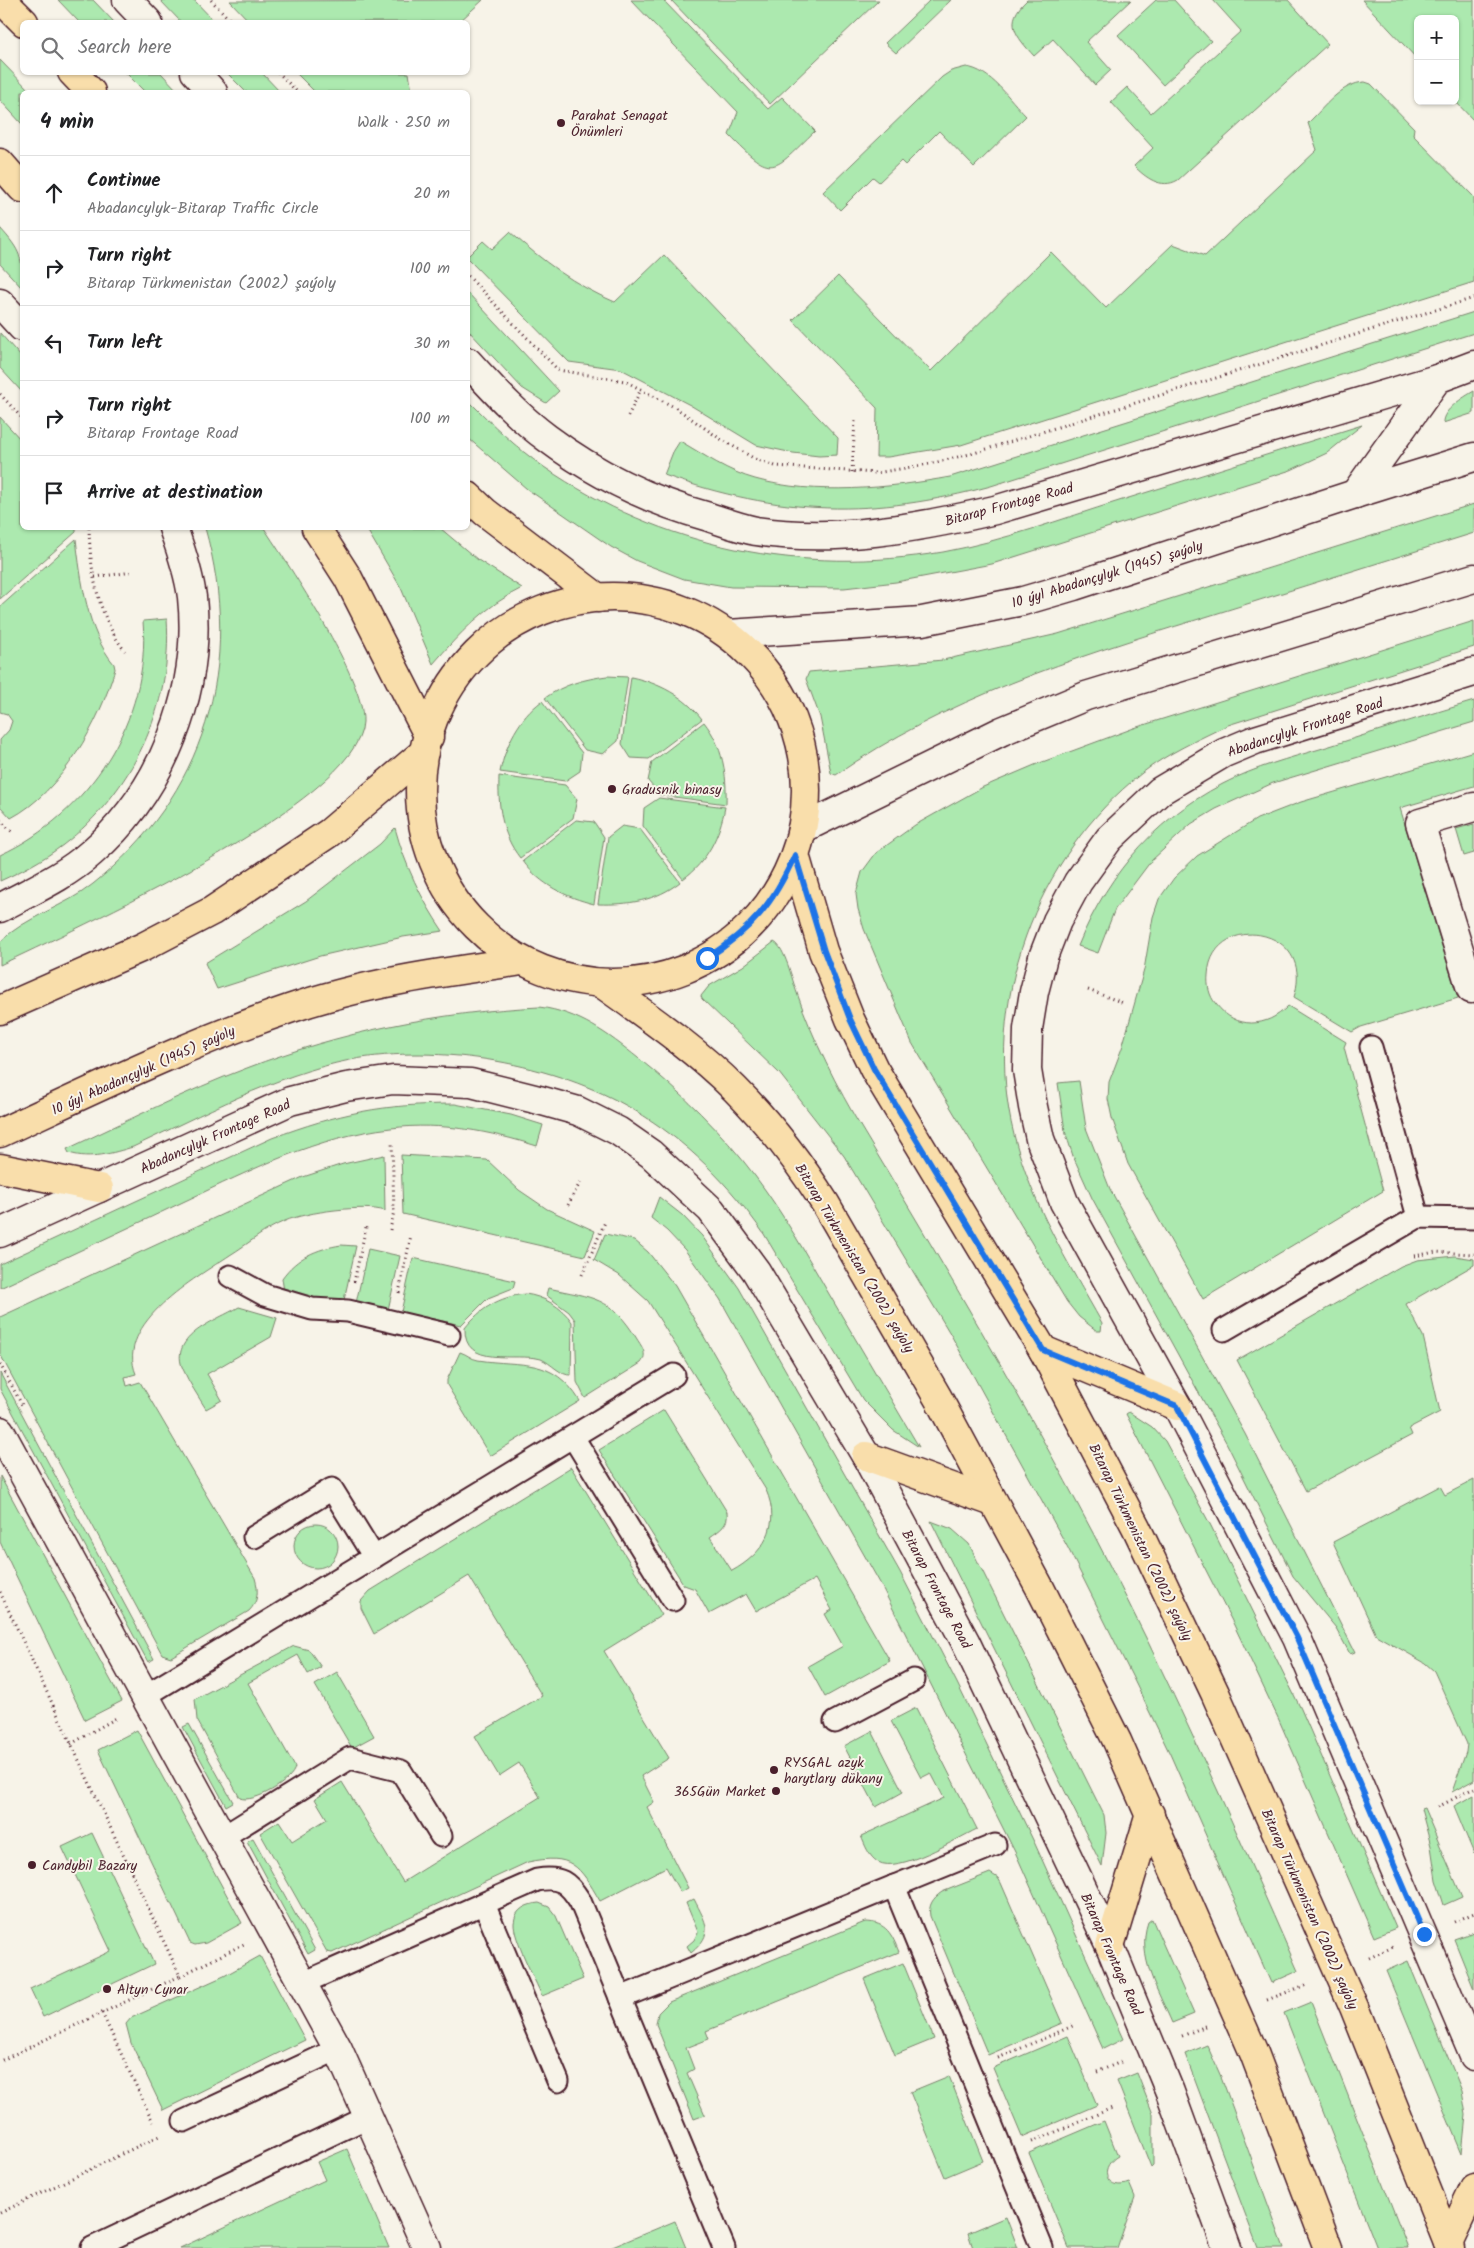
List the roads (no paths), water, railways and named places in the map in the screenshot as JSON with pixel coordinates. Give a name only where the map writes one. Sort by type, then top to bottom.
[{"type":"main road","points":[[2,0],[22,20]]},
{"type":"main road","points":[[75,75],[89,90]]},
{"type":"main road","points":[[0,163],[20,186]]},
{"type":"main road","points":[[470,498],[506,529],[598,598]]},
{"type":"main road","points":[[317,530],[348,578],[426,744]]},
{"type":"main road","points":[[598,598],[653,601],[679,608],[728,634],[767,673],[782,696],[794,721],[802,747],[806,774],[806,802],[802,829],[795,855],[783,881],[757,918],[730,943],[682,970],[629,983],[601,983],[547,972],[522,961],[499,946],[478,928],[460,908],[444,885],[428,842],[421,806],[421,779],[426,744],[443,700],[458,676],[496,637],[519,622],[544,610],[571,602],[598,598]]},
{"type":"main road","points":[[0,1010],[143,947],[212,911],[329,833],[426,744]]},
{"type":"main road","name":"Bitarap Türkmenistan (2002) şaýoly","points":[[795,855],[824,951],[850,1019],[874,1069],[1043,1350],[1136,1527],[1215,1693],[1338,1971],[1449,2246]]},
{"type":"main road","name":"10 ýyl Abadançylyk (1945) şaýoly","points":[[0,1133],[187,1047],[290,1008],[424,975],[522,961]]},
{"type":"main road","name":"Bitarap Türkmenistan (2002) şaýoly","points":[[601,983],[652,1019],[735,1089],[775,1134],[805,1173],[938,1398],[992,1502],[1040,1588],[1117,1741],[1254,2053],[1328,2248]]},
{"type":"main road","points":[[0,1168],[99,1188]]},
{"type":"main road","points":[[1043,1350],[1177,1406]]},
{"type":"main road","points":[[866,1456],[992,1502]]},
{"type":"main road","points":[[1110,1946],[1150,1814]]},
{"type":"main road","points":[[1449,2246],[1474,2188]]},
{"type":"street","points":[[127,0],[146,20]]},
{"type":"street","points":[[197,75],[211,90]]},
{"type":"street","points":[[0,303],[20,325]]},
{"type":"street","name":"Bitarap Frontage Road","points":[[470,364],[545,437],[593,470],[642,493],[691,512],[755,531],[810,535],[874,532],[939,523],[995,510],[1437,379]]},
{"type":"street","points":[[1355,494],[1437,379],[1474,365]]},
{"type":"street","name":"10 ýyl Abadançylyk (1945) şaýoly","points":[[728,634],[922,621],[985,610],[1074,586],[1355,494],[1474,458]]},
{"type":"street","points":[[0,908],[63,874],[84,859],[118,827],[135,807],[155,775],[169,746],[190,669],[193,629],[192,596],[184,561],[174,530]]},
{"type":"street","points":[[802,829],[1002,732],[1086,696],[1474,578]]},
{"type":"street","name":"Abadancylyk Frontage Road","points":[[1177,1406],[1064,1202],[1040,1139],[1027,1070],[1028,1029],[1034,992],[1043,957],[1057,921],[1078,882],[1109,839],[1160,791],[1193,770],[1224,753],[1255,740],[1474,672]]},
{"type":"street","points":[[1471,989],[1420,823],[1474,807]]},
{"type":"street","name":"Abadancylyk Frontage Road","points":[[0,1233],[290,1101],[346,1087],[393,1080],[471,1083]]},
{"type":"street","name":"Bitarap Frontage Road","points":[[471,1083],[578,1111],[618,1131],[651,1154],[711,1210],[756,1271],[866,1456],[965,1641],[1110,1946],[1152,2049],[1226,2248]]},
{"type":"street","points":[[1177,1406],[1297,1638],[1424,1934],[1474,2056]]},
{"type":"street","points":[[0,1431],[338,2049],[370,2116],[427,2248]]},
{"type":"lane","points":[[1371,1048],[1418,1217]]},
{"type":"lane","points":[[1224,1330],[1418,1217],[1474,1218]]},
{"type":"lane","points":[[230,1276],[265,1295],[312,1309],[348,1311],[449,1335]]},
{"type":"lane","points":[[145,1696],[674,1375]]},
{"type":"lane","points":[[573,1437],[673,1600]]},
{"type":"lane","points":[[254,1537],[332,1489],[374,1557]]},
{"type":"lane","points":[[835,1722],[914,1680]]},
{"type":"lane","points":[[223,1837],[350,1758],[401,1771],[441,1836]]},
{"type":"lane","points":[[620,1998],[995,1845]]},
{"type":"lane","points":[[303,1983],[537,1880],[550,1878],[564,1882],[580,1900],[724,2248]]},
{"type":"lane","points":[[894,1886],[1042,2248]]},
{"type":"lane","points":[[484,1904],[558,2081]]},
{"type":"lane","points":[[184,2121],[338,2049]]},
{"type":"lane","points":[[92,2248],[370,2116]]},
{"type":"place","name":"Parahat Senagat Önümleri","points":[[561,123]]},
{"type":"place","name":"Gradusnik binasy","points":[[612,789]]},
{"type":"place","name":"RYSGAL azyk harytlary dükany","points":[[774,1770]]},
{"type":"place","name":"365Gün Market","points":[[776,1791]]},
{"type":"place","name":"Candybil Bazary","points":[[32,1865]]},
{"type":"place","name":"Altyn Cynar","points":[[107,1989]]}]
